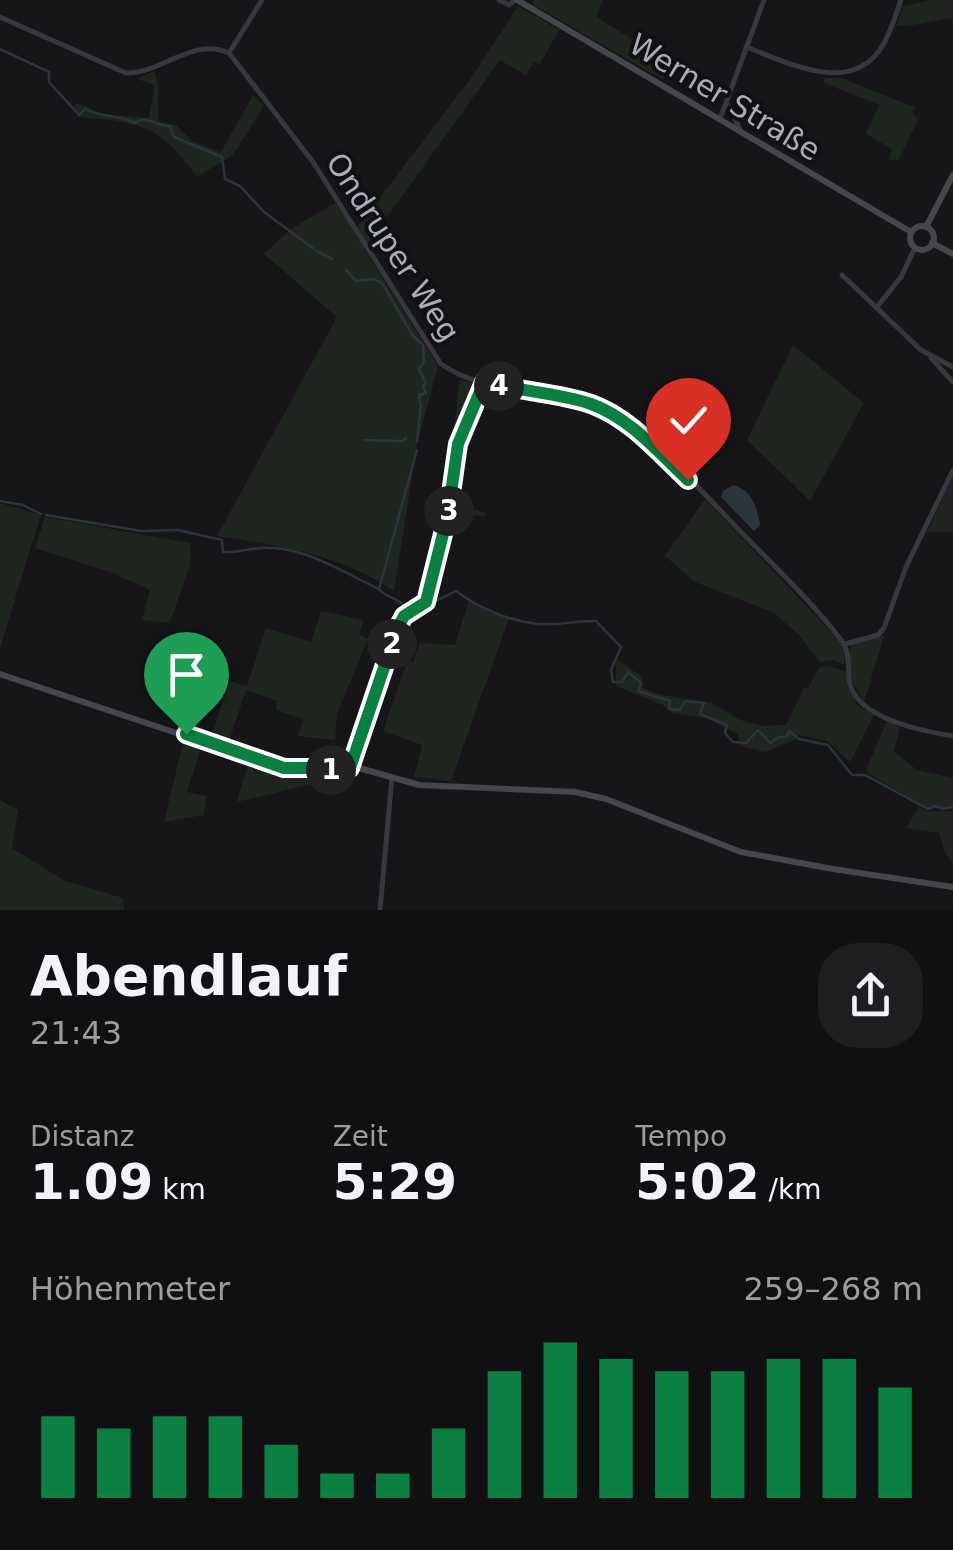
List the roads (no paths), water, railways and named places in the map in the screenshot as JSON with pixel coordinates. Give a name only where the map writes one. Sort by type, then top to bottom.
[{"type":"street","points":[[0,17],[126,73],[140,72],[202,49],[229,52],[262,0]]},
{"type":"street","name":"Werner Straße","points":[[499,0],[509,6],[516,0],[912,232]]},
{"type":"street","points":[[720,119],[764,0]]},
{"type":"street","points":[[746,48],[817,72],[851,71],[878,53],[901,0]]},
{"type":"street","name":"Ondruper Weg","points":[[229,52],[313,162],[434,357],[451,371],[523,393],[582,402],[624,421],[744,536],[845,644]]},
{"type":"street","points":[[727,101],[733,120],[743,132]]},
{"type":"street","points":[[926,227],[953,174]]},
{"type":"street","points":[[919,226],[926,227],[932,233],[932,243],[925,249],[915,248],[910,239],[912,232],[919,226]]},
{"type":"street","points":[[932,243],[953,254]]},
{"type":"street","points":[[877,307],[901,277],[915,248]]},
{"type":"street","points":[[842,274],[953,382]]},
{"type":"street","points":[[929,356],[953,367]]},
{"type":"street","points":[[350,768],[397,629],[404,616],[426,602],[448,514],[458,444],[484,382]]},
{"type":"street","points":[[953,470],[906,566],[884,628],[878,635],[845,644],[850,686],[861,705],[916,730],[953,736]]},
{"type":"street","points":[[0,674],[142,719],[270,766],[371,770],[436,787],[552,790],[590,795],[741,852],[953,887]]},
{"type":"street","points":[[380,910],[392,777]]},
{"type":"waterway","points":[[0,49],[49,72],[49,82],[79,115],[85,109],[135,123],[144,120],[170,126],[174,137],[222,157],[225,179],[240,186],[264,212],[314,249]]},
{"type":"waterway","points":[[317,251],[332,259]]},
{"type":"waterway","points":[[346,270],[356,281],[374,279],[382,283],[413,336],[423,345],[424,362],[419,369],[426,393],[419,395],[417,441]]},
{"type":"waterway","points":[[364,440],[406,438]]},
{"type":"waterway","points":[[409,610],[379,589],[417,450]]},
{"type":"waterway","points":[[0,501],[23,505],[41,514]]},
{"type":"waterway","points":[[46,515],[141,531],[178,530],[222,540],[223,552],[261,548],[292,551],[379,589]]},
{"type":"waterway","points":[[432,603],[456,591],[485,609],[527,622],[596,621],[621,647],[611,670],[613,682],[622,682],[628,672],[641,683],[638,691],[670,701],[669,709],[680,710],[685,701],[704,703],[700,714],[727,725],[725,733],[733,742],[746,743],[758,730],[770,743],[787,737],[789,731],[799,739],[828,745],[852,775],[865,775],[928,809],[953,807]]},
{"type":"waterway","points":[[417,613],[430,608]]}]
